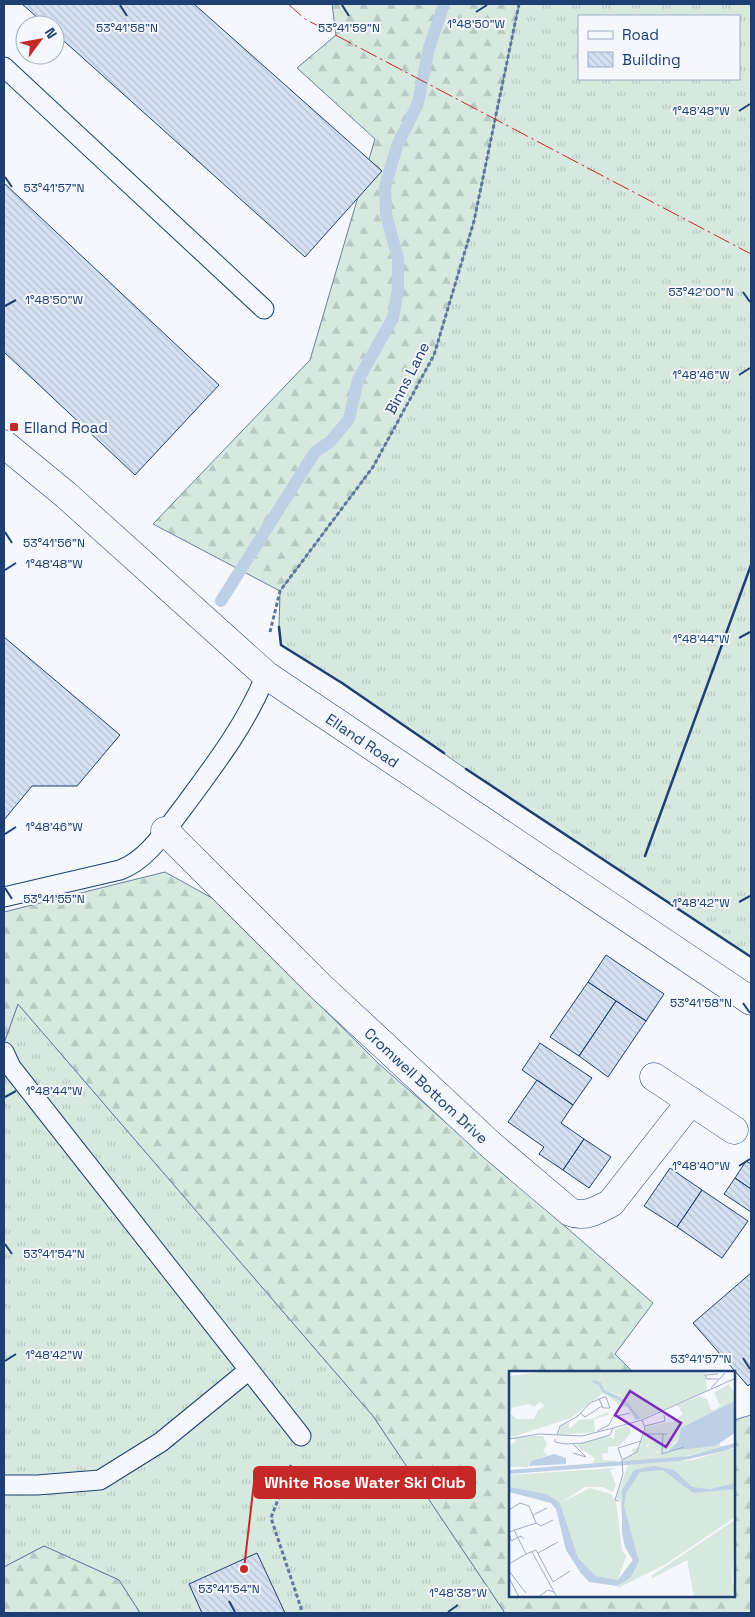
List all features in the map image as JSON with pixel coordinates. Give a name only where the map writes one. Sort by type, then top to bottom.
[{"type":"main road","name":"Elland Road","points":[[4,444],[66,495],[266,675],[751,1001]]},
{"type":"main road","name":"Cromwell Bottom Drive","points":[[165,831],[320,987],[492,1146],[570,1212],[578,1215],[587,1214],[612,1203],[691,1101]]},
{"type":"main road","points":[[654,1077],[734,1130]]},
{"type":"lane","points":[[4,67],[264,309]]},
{"type":"lane","points":[[4,897],[128,868],[136,863],[165,831],[228,749],[256,700],[266,675]]},
{"type":"lane","points":[[4,1052],[11,1067],[301,1436]]},
{"type":"lane","points":[[4,1485],[36,1485],[100,1480],[161,1442],[249,1370]]},
{"type":"path","name":"Binns Lane","points":[[266,675],[270,630],[280,591],[373,466],[434,355],[474,221],[519,4]]},
{"type":"path","points":[[301,1436],[271,1518],[301,1608],[301,1613]]},
{"type":"green space","points":[[332,4],[519,4],[474,221],[434,355],[373,467],[280,591],[153,524],[310,360],[375,139],[297,68],[336,35]]},
{"type":"green space","points":[[519,4],[751,4],[751,957],[466,769],[342,683],[281,645],[279,627],[280,591],[373,467],[474,221]]},
{"type":"green space","points":[[165,872],[212,898],[379,1064],[653,1303],[615,1354],[632,1371],[509,1371],[509,1597],[735,1597],[735,1420],[751,1415],[751,1613],[505,1613],[373,1416],[18,1004],[4,1043],[4,912]]},
{"type":"green space","points":[[18,1004],[373,1416],[505,1613],[140,1613],[119,1580],[44,1546],[4,1567],[4,1043]]},
{"type":"green space","points":[[44,1546],[119,1580],[140,1613],[4,1613],[4,1567]]},
{"type":"building","points":[[22,4],[194,4],[382,171],[305,257],[65,42],[65,15],[35,15]]},
{"type":"building","points":[[4,183],[219,385],[135,475],[4,352]]},
{"type":"building","points":[[4,637],[120,735],[77,786],[32,786],[4,820]]},
{"type":"building","points":[[606,955],[664,994],[646,1021],[588,982]]},
{"type":"building","points":[[588,982],[616,1001],[579,1056],[550,1037]]},
{"type":"building","points":[[616,1001],[646,1021],[608,1077],[579,1056]]},
{"type":"building","points":[[540,1043],[592,1078],[573,1105],[522,1070]]},
{"type":"building","points":[[537,1080],[573,1105],[561,1123],[584,1139],[563,1170],[539,1154],[544,1147],[508,1122]]},
{"type":"building","points":[[584,1139],[611,1157],[589,1188],[563,1170]]},
{"type":"building","points":[[746,1161],[751,1164],[751,1189],[735,1178]]},
{"type":"building","points":[[670,1168],[702,1190],[677,1227],[644,1206]]},
{"type":"building","points":[[735,1178],[751,1189],[751,1212],[724,1194]]},
{"type":"building","points":[[702,1190],[748,1221],[722,1258],[677,1227]]},
{"type":"building","points":[[751,1273],[751,1383],[748,1386],[735,1371],[693,1323]]},
{"type":"building","points":[[257,1553],[285,1613],[202,1613],[189,1584]]},
{"type":"waterway","points":[[221,601],[315,452],[330,442],[349,419],[358,380],[393,318],[398,289],[398,259],[386,214],[385,187],[397,146],[418,103],[429,48],[444,4]]},
{"type":"wall","points":[[645,856],[751,565]]},
{"type":"wall","points":[[279,627],[281,645],[342,683],[444,753]]},
{"type":"wall","points":[[466,769],[751,957]]},
{"type":"power","points":[[288,4],[305,19],[751,254]]},
{"type":"place","name":"Elland Road","points":[[14,427]]},
{"type":"place","name":"White Rose Water Ski Club","points":[[244,1569]]}]
